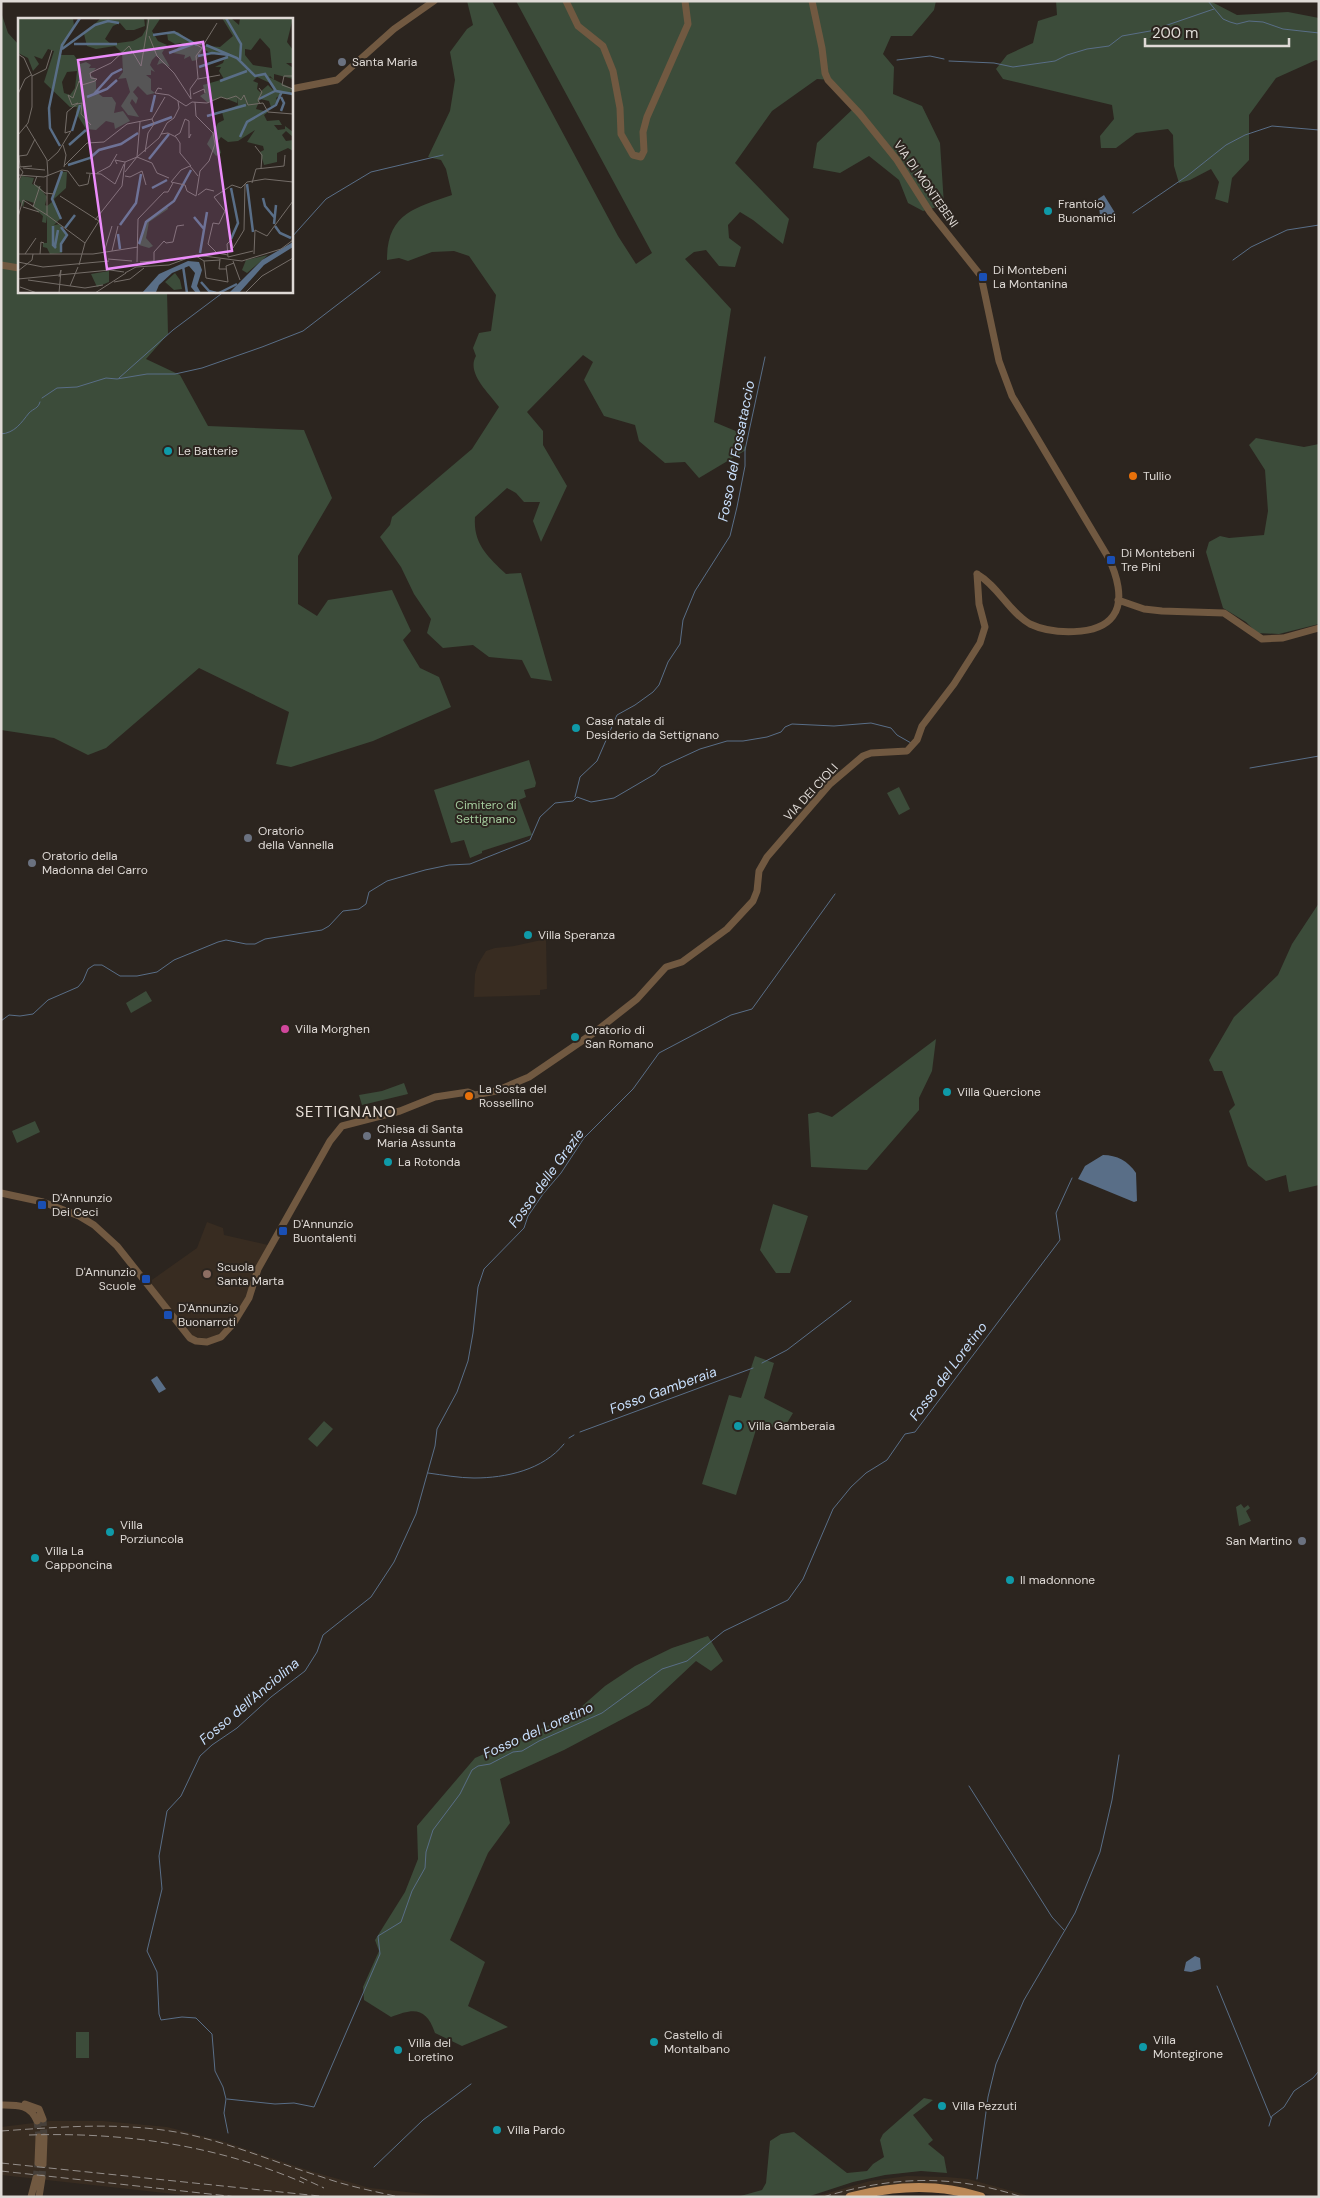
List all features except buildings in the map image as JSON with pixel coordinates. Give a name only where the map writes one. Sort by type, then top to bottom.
[{"type":"main road","points":[[850,2197],[883,2189],[930,2188],[954,2190],[981,2197]]},
{"type":"street","points":[[292,89],[337,80],[394,29],[434,1]]},
{"type":"street","points":[[566,1],[578,26],[603,46],[613,71],[620,108],[621,134],[633,155],[640,157],[644,151],[643,132],[647,117],[688,24],[685,1]]},
{"type":"street","name":"VIA DI MONTEBENI","points":[[812,1],[827,77],[868,123],[907,173],[930,212],[981,276],[999,361],[1008,386],[1022,415],[1108,557],[1116,579],[1118,600]]},
{"type":"street","points":[[1,264],[18,268]]},
{"type":"street","name":"VIA DEI CIOLI","points":[[1,1193],[43,1202],[79,1216],[94,1225],[116,1246],[190,1338],[196,1341],[207,1342],[221,1337],[246,1306],[263,1261],[330,1141],[342,1126],[391,1114],[435,1097],[468,1092],[475,1095],[496,1091],[535,1073],[637,999],[666,967],[682,962],[727,929],[753,901],[757,891],[759,871],[767,857],[823,792],[843,772],[871,752],[901,752],[913,746],[922,726],[954,684],[980,643],[985,627],[980,604],[977,574],[993,587],[1011,608],[1029,623],[1049,631],[1069,632],[1102,624],[1113,617],[1118,600]]},
{"type":"street","points":[[1118,600],[1149,610],[1224,613],[1239,622],[1256,637],[1267,639],[1283,638],[1319,628]]},
{"type":"street","points":[[1,2105],[28,2104],[37,2107],[41,2112],[40,2120]]},
{"type":"street","points":[[41,2164],[42,2137]]},
{"type":"street","points":[[31,2197],[39,2178],[39,2197]]},
{"type":"shaded area","points":[[546,939],[547,989],[540,990],[540,995],[474,997],[475,974],[478,964],[486,951]]},
{"type":"shaded area","name":"Scuola Santa Marta","points":[[207,1222],[223,1228],[224,1235],[268,1245],[248,1294],[230,1324],[209,1339],[193,1336],[149,1282],[197,1248]]},
{"type":"shaded area","points":[[50,2121],[103,2121],[167,2127],[222,2141],[310,2171],[370,2188],[452,2197],[201,2197],[1,2175],[1,2127]]},
{"type":"shaded area","points":[[907,2176],[968,2179],[1033,2197],[1000,2197],[947,2185],[925,2185],[871,2189],[844,2197],[814,2197],[870,2181]]},
{"type":"green space","points":[[467,1],[492,1],[618,236],[636,264],[652,253],[516,1],[936,1],[934,10],[912,36],[891,36],[883,54],[894,67],[893,94],[922,106],[940,143],[944,205],[923,211],[908,203],[899,180],[869,156],[840,173],[813,168],[817,143],[855,107],[831,80],[817,79],[772,111],[735,163],[789,219],[783,244],[740,212],[728,225],[729,238],[741,247],[735,267],[719,266],[706,250],[694,252],[685,259],[731,309],[714,422],[738,432],[746,450],[699,478],[685,462],[665,463],[639,441],[635,425],[604,416],[584,380],[593,362],[583,355],[527,412],[543,431],[543,445],[567,486],[541,542],[533,521],[540,502],[524,502],[516,493],[507,488],[475,517],[475,527],[479,542],[493,562],[506,574],[521,573],[552,681],[531,678],[522,660],[489,657],[473,645],[443,648],[427,633],[431,619],[414,594],[401,567],[380,537],[390,525],[392,517],[472,449],[499,407],[476,376],[474,362],[476,356],[473,348],[479,333],[491,331],[496,295],[469,256],[454,251],[432,252],[408,261],[399,258],[387,260],[388,244],[398,222],[415,209],[452,195],[446,169],[441,160],[428,157],[450,111],[455,80],[450,52],[467,29],[473,25]]},
{"type":"green space","points":[[1056,1],[1210,1],[1237,15],[1288,12],[1319,18],[1319,61],[1316,60],[1276,78],[1249,115],[1249,160],[1232,178],[1228,203],[1215,199],[1219,182],[1211,169],[1190,180],[1179,183],[1174,166],[1173,135],[1168,129],[1136,133],[1116,148],[1101,148],[1100,136],[1114,119],[1112,105],[1003,79],[996,69],[1007,55],[1033,43],[1038,21],[1057,15]]},
{"type":"green space","points":[[1,12],[8,33],[18,44],[18,292],[167,292],[168,334],[146,359],[180,375],[208,426],[304,430],[332,498],[298,556],[298,604],[317,616],[328,600],[392,590],[411,631],[403,640],[420,668],[439,677],[451,707],[373,741],[291,767],[276,764],[289,712],[199,668],[106,748],[88,755],[54,738],[1,730]]},
{"type":"green space","points":[[1256,438],[1304,447],[1319,444],[1319,624],[1279,634],[1257,633],[1246,622],[1223,608],[1206,552],[1209,542],[1220,536],[1229,538],[1264,535],[1268,511],[1265,470],[1249,445]]},
{"type":"green space","name":"Cimitero di Settignano","points":[[529,760],[536,783],[535,787],[524,790],[526,797],[519,800],[532,835],[482,851],[482,853],[470,858],[464,840],[451,843],[434,790]]},
{"type":"green space","points":[[899,787],[910,809],[899,815],[887,793]]},
{"type":"green space","points":[[1319,903],[1319,1185],[1289,1192],[1286,1175],[1266,1181],[1248,1166],[1229,1111],[1235,1105],[1222,1071],[1214,1071],[1209,1060],[1234,1017],[1278,975],[1292,944]]},
{"type":"green space","points":[[146,991],[152,1001],[131,1013],[126,1003]]},
{"type":"green space","points":[[936,1039],[932,1071],[919,1098],[919,1110],[867,1170],[811,1167],[808,1114],[818,1112],[832,1117]]},
{"type":"green space","points":[[404,1083],[408,1094],[362,1105],[359,1095],[382,1091]]},
{"type":"green space","points":[[35,1121],[40,1132],[17,1143],[12,1131]]},
{"type":"green space","points":[[773,1204],[808,1216],[790,1273],[776,1273],[760,1250]]},
{"type":"green space","name":"Villa Gamberaia","points":[[755,1356],[774,1363],[764,1398],[793,1413],[787,1423],[780,1429],[758,1423],[736,1495],[702,1484],[729,1395],[741,1398]]},
{"type":"green space","points":[[324,1421],[333,1429],[317,1447],[308,1439]]},
{"type":"green space","points":[[1241,1504],[1244,1508],[1248,1505],[1250,1508],[1246,1511],[1251,1521],[1239,1526],[1236,1507]]},
{"type":"green space","points":[[708,1636],[723,1661],[711,1671],[696,1661],[649,1705],[564,1750],[500,1779],[510,1823],[488,1853],[450,1940],[485,1962],[468,2006],[508,2027],[462,2046],[435,2033],[428,2018],[423,2014],[413,2011],[391,2017],[364,2000],[363,1987],[379,1951],[375,1940],[405,1892],[418,1859],[417,1826],[475,1758],[572,1715],[605,1686],[635,1666],[672,1648]]},
{"type":"green space","points":[[76,2032],[89,2032],[89,2058],[76,2058]]},
{"type":"green space","points":[[924,2098],[933,2100],[913,2115],[933,2140],[928,2144],[944,2157],[947,2173],[921,2171],[885,2175],[853,2182],[807,2197],[737,2197],[762,2190],[766,2183],[770,2141],[781,2134],[794,2132],[847,2173],[867,2171],[873,2164],[884,2157],[880,2140],[883,2134]]},
{"type":"water","points":[[1104,195],[1117,216],[1112,218],[1100,215],[1098,199]]},
{"type":"water","points":[[1103,1155],[1113,1156],[1122,1160],[1136,1173],[1137,1201],[1134,1202],[1078,1179],[1085,1166]]},
{"type":"water","points":[[157,1376],[166,1389],[159,1393],[151,1380]]},
{"type":"water","points":[[1195,1956],[1200,1958],[1201,1969],[1191,1972],[1184,1971],[1186,1962]]},
{"type":"waterway","points":[[1208,1],[1223,19],[1230,22],[1237,24],[1249,21],[1263,22],[1283,29],[1319,33]]},
{"type":"waterway","points":[[949,61],[994,63],[1013,67],[1055,61],[1087,49],[1109,46],[1122,36],[1150,31],[1214,9]]},
{"type":"waterway","points":[[897,60],[930,56],[944,59]]},
{"type":"waterway","points":[[1133,213],[1187,176],[1226,145],[1245,135],[1272,126],[1319,130]]},
{"type":"waterway","points":[[292,237],[326,199],[371,172],[443,155]]},
{"type":"waterway","points":[[1233,260],[1251,247],[1287,230],[1319,225]]},
{"type":"waterway","points":[[42,398],[57,388],[77,387],[106,378],[117,379],[147,374],[175,374],[202,368],[262,347],[303,331],[380,272]]},
{"type":"waterway","points":[[119,378],[173,330],[224,292]]},
{"type":"waterway","name":"Fosso del Fossataccio","points":[[575,797],[580,777],[597,761],[617,715],[635,705],[653,692],[659,685],[668,662],[680,644],[683,620],[695,591],[730,536],[745,466],[745,450],[765,357]]},
{"type":"waterway","points":[[1,434],[10,432],[17,427],[40,402]]},
{"type":"waterway","points":[[1,1021],[9,1015],[33,1014],[48,1000],[78,987],[88,969],[94,965],[102,965],[120,976],[137,976],[157,972],[174,960],[226,940],[255,944],[265,939],[322,930],[329,926],[343,911],[359,909],[366,904],[369,892],[387,881],[449,865],[470,864],[523,843],[530,840],[540,817],[555,803],[573,801],[577,797],[591,802],[614,798],[655,774],[661,767],[700,749],[727,741],[743,741],[767,737],[781,732],[785,727],[792,724],[834,726],[871,723],[891,728],[897,735],[911,743]]},
{"type":"waterway","points":[[1250,768],[1319,756]]},
{"type":"waterway","name":"Fosso dell'Anciolina","points":[[228,2133],[224,2113],[226,2099],[223,2087],[215,2071],[212,2034],[196,2018],[182,2017],[161,2020],[157,1972],[147,1951],[162,1889],[159,1856],[167,1811],[181,1796],[200,1756],[212,1745],[237,1728],[271,1697],[305,1671],[317,1652],[323,1635],[371,1597],[394,1562],[416,1514],[435,1446],[437,1429],[457,1392],[468,1361],[478,1287],[484,1269],[524,1228],[528,1216],[561,1173],[584,1138],[633,1089],[659,1053],[731,1015],[752,1009],[835,894]]},
{"type":"waterway","name":"Fosso del Loretino","points":[[227,2099],[275,2104],[294,2103],[314,2107],[380,1954],[378,1936],[401,1922],[412,1891],[425,1868],[426,1852],[433,1830],[460,1794],[472,1770],[478,1766],[490,1764],[513,1752],[522,1751],[539,1741],[602,1713],[662,1669],[687,1661],[724,1631],[788,1600],[803,1579],[833,1509],[851,1487],[866,1473],[887,1460],[905,1434],[915,1432],[1060,1240],[1056,1213],[1072,1178]]},
{"type":"waterway","name":"Fosso Gamberaia","points":[[762,1363],[787,1350],[851,1301]]},
{"type":"waterway","name":"Fosso Gamberaia","points":[[580,1432],[753,1368]]},
{"type":"waterway","name":"Fosso Gamberaia","points":[[569,1438],[574,1435]]},
{"type":"waterway","name":"Fosso Gamberaia","points":[[428,1473],[474,1478],[511,1474],[523,1471],[546,1460],[564,1444]]},
{"type":"waterway","points":[[977,2179],[988,2097],[996,2064],[1024,2000],[1075,1913],[1100,1852],[1112,1800],[1119,1755]]},
{"type":"waterway","points":[[969,1786],[1052,1917],[1064,1930]]},
{"type":"waterway","points":[[1217,1986],[1271,2118]]},
{"type":"waterway","points":[[1269,2126],[1272,2116],[1284,2107],[1294,2091],[1313,2078],[1319,2071]]},
{"type":"waterway","points":[[374,2167],[423,2120],[471,2084]]},
{"type":"tunnel","points":[[43,2119],[44,2137]]},
{"type":"tunnel","points":[[37,2121],[39,2137]]},
{"type":"tunnel","points":[[36,2178],[38,2163]]},
{"type":"tunnel","points":[[42,2178],[43,2164]]},
{"type":"railway","points":[[1,2131],[110,2126],[176,2132],[232,2146],[341,2183],[399,2197]]},
{"type":"railway","points":[[29,2135],[100,2136],[170,2144],[204,2150],[237,2159],[304,2183]]},
{"type":"railway","points":[[1,2163],[329,2197]]},
{"type":"railway","points":[[1,2171],[237,2197]]},
{"type":"railway","points":[[300,2177],[324,2188]]},
{"type":"railway","points":[[823,2197],[874,2185],[923,2180],[972,2184],[1022,2197]]},
{"type":"place","name":"Santa Maria","points":[[342,62]]},
{"type":"place","name":"Frantoio Buonamici","points":[[1048,211]]},
{"type":"place","name":"Di Montebeni La Montanina","points":[[983,277]]},
{"type":"place","name":"Le Batterie","points":[[168,451]]},
{"type":"place","name":"Tullio","points":[[1133,476]]},
{"type":"place","name":"Di Montebeni Tre Pini","points":[[1111,560]]},
{"type":"place","name":"Casa natale di Desiderio da Settignano","points":[[576,728]]},
{"type":"place","name":"Oratorio della Vannella","points":[[248,838]]},
{"type":"place","name":"Oratorio della Madonna del Carro","points":[[32,863]]},
{"type":"place","name":"Villa Speranza","points":[[528,935]]},
{"type":"place","name":"Villa Morghen","points":[[285,1029]]},
{"type":"place","name":"Oratorio di San Romano","points":[[575,1037]]},
{"type":"place","name":"Villa Quercione","points":[[947,1092]]},
{"type":"place","name":"La Sosta del Rossellino","points":[[469,1096]]},
{"type":"place","name":"Chiesa di Santa Maria Assunta","points":[[367,1136]]},
{"type":"place","name":"La Rotonda","points":[[388,1162]]},
{"type":"place","name":"D'Annunzio Dei Ceci","points":[[42,1205]]},
{"type":"place","name":"D'Annunzio Buontalenti","points":[[283,1231]]},
{"type":"place","name":"Scuola Santa Marta","points":[[207,1274]]},
{"type":"place","name":"D'Annunzio Scuole","points":[[146,1279]]},
{"type":"place","name":"D'Annunzio Buonarroti","points":[[168,1315]]},
{"type":"place","name":"Villa Gamberaia","points":[[738,1426]]},
{"type":"place","name":"Villa Porziuncola","points":[[110,1532]]},
{"type":"place","name":"San Martino","points":[[1302,1541]]},
{"type":"place","name":"Villa La Capponcina","points":[[35,1558]]},
{"type":"place","name":"Il madonnone","points":[[1010,1580]]},
{"type":"place","name":"Castello di Montalbano","points":[[654,2042]]},
{"type":"place","name":"Villa Montegirone","points":[[1143,2047]]},
{"type":"place","name":"Villa del Loretino","points":[[398,2050]]},
{"type":"place","name":"Villa Pezzuti","points":[[942,2106]]},
{"type":"place","name":"Villa Pardo","points":[[497,2130]]},
{"type":"district","name":"SETTIGNANO","points":[[346,1112]]},
{"type":"water label","name":"Fosso delle Grazie","points":[[546,1178]]}]
